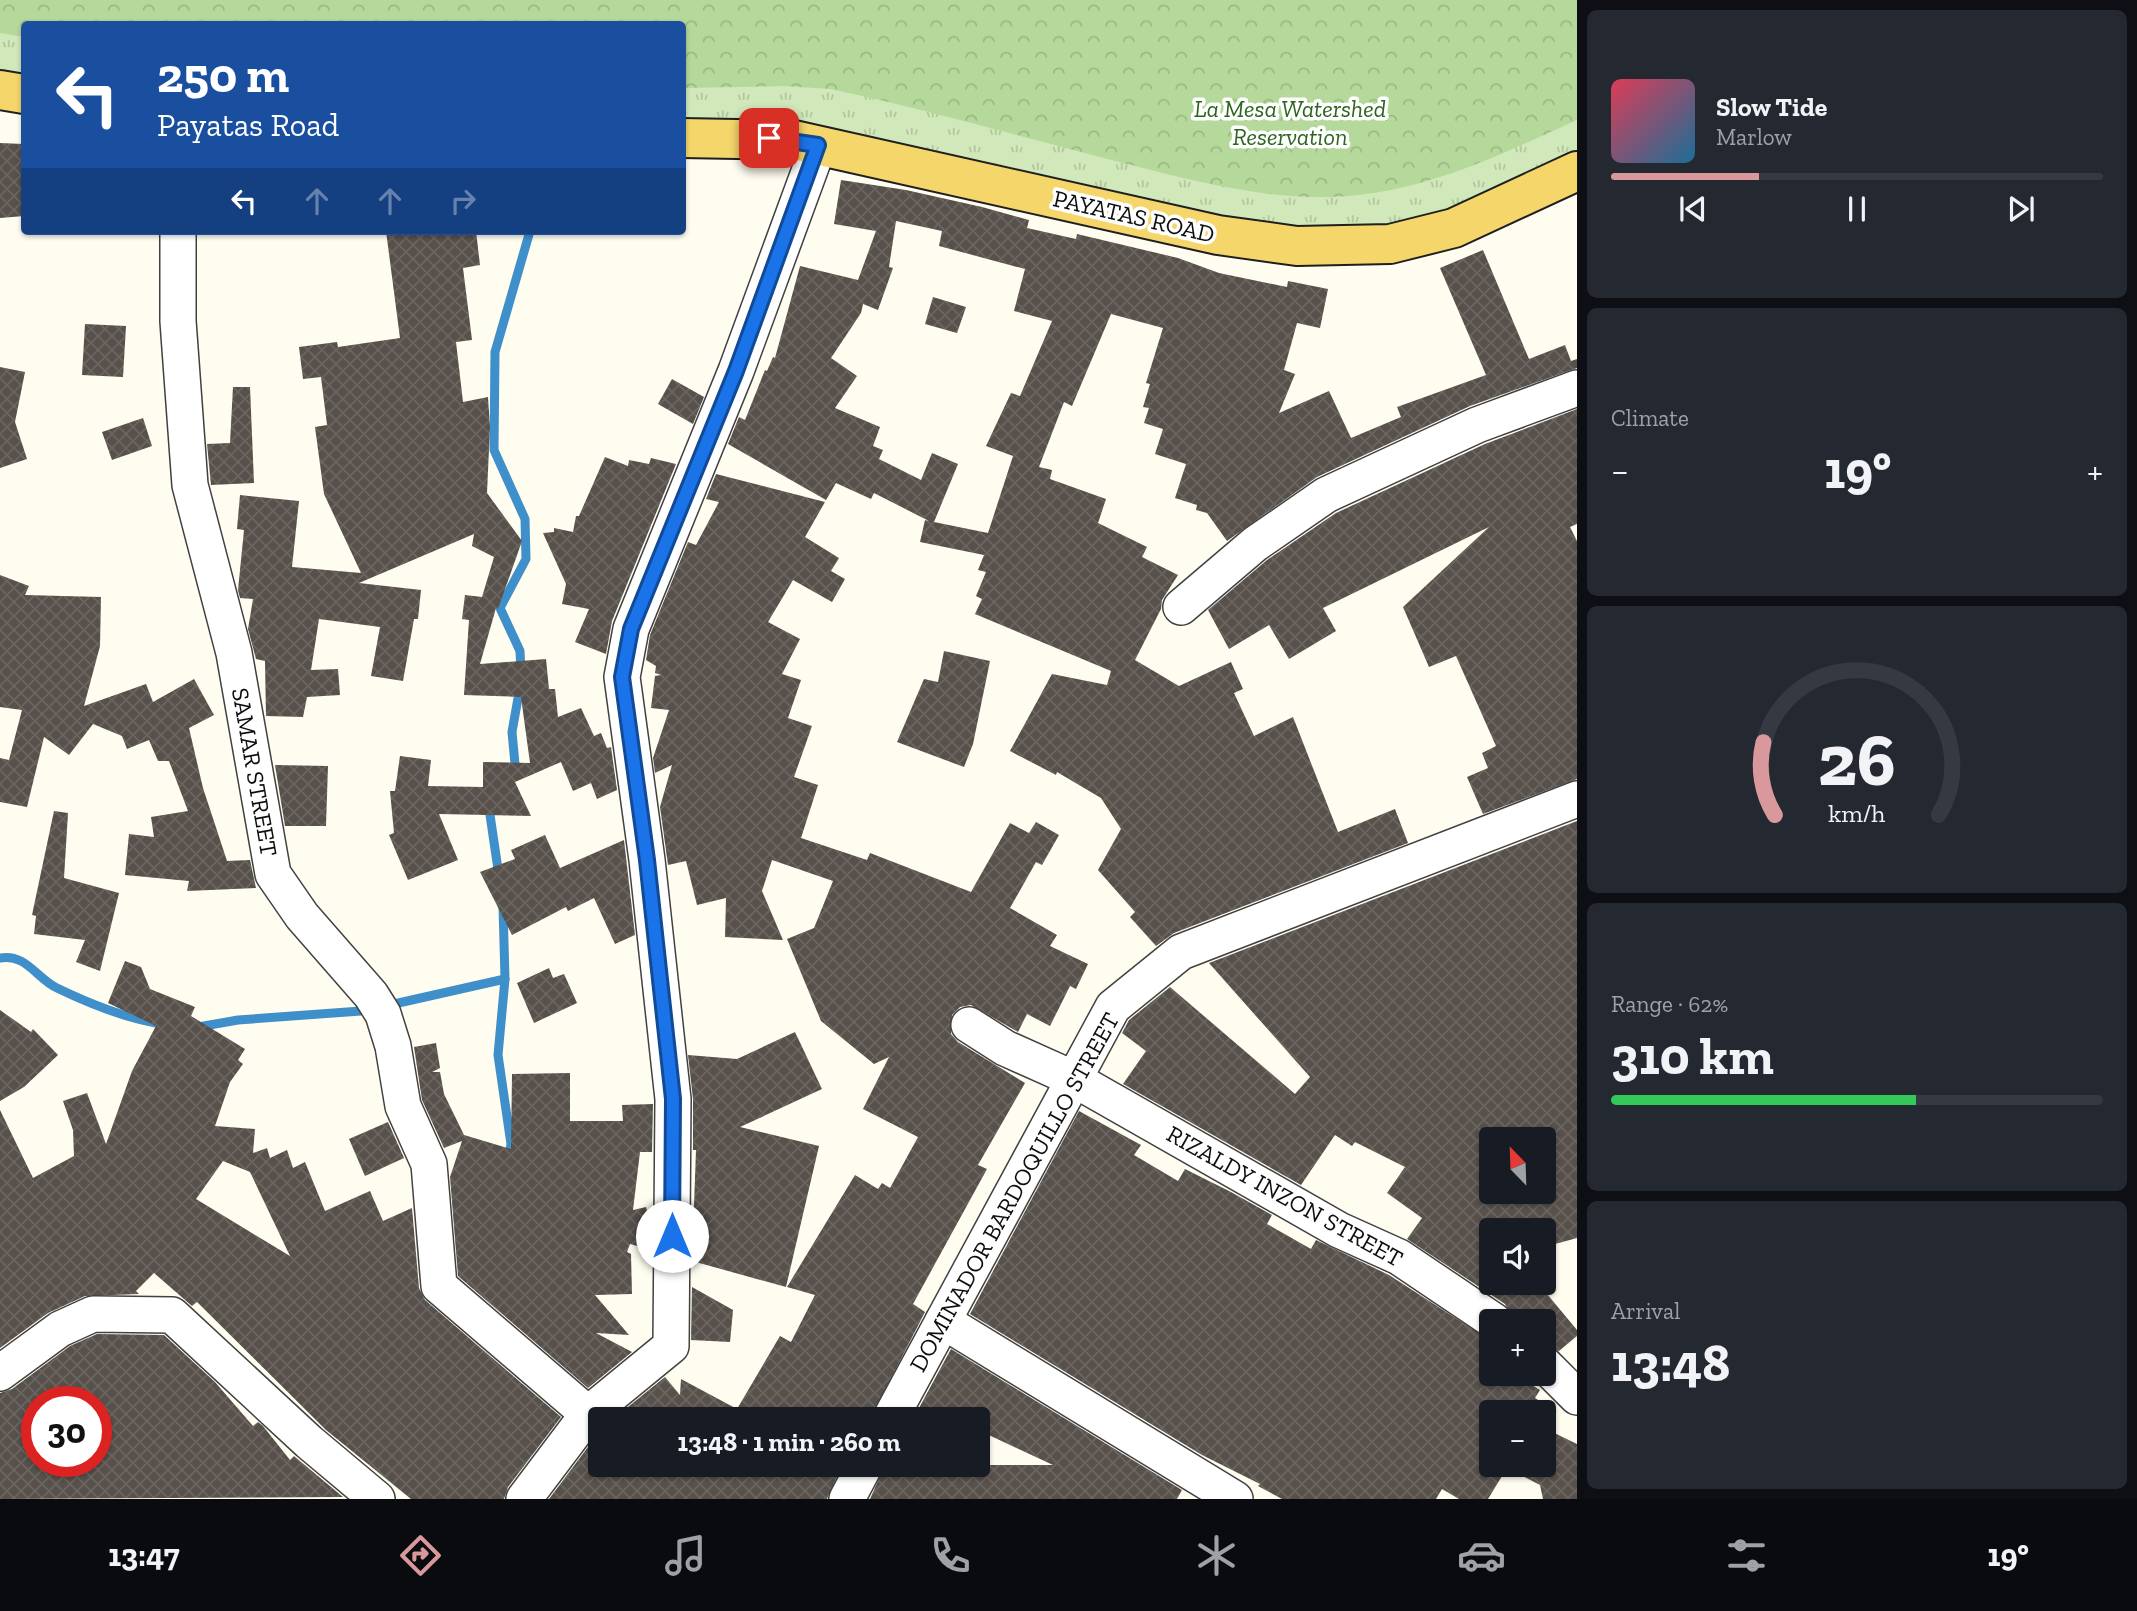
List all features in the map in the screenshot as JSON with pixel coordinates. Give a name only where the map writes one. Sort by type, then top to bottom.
[{"type":"main road","points":[[0,90],[21,94]]},
{"type":"main road","name":"PAYATAS ROAD","points":[[686,138],[769,138],[818,145],[1218,236],[1297,246],[1390,244],[1454,228],[1577,171]]},
{"type":"street","points":[[597,1407],[671,1346],[673,1099],[647,860],[622,677],[631,629],[736,371],[818,145]]},
{"type":"street","name":"SAMAR STREET","points":[[178,235],[178,321],[190,485],[234,653],[274,874],[302,916],[371,995],[383,1014],[393,1046],[403,1106],[429,1164],[439,1286],[588,1414]]},
{"type":"street","points":[[1181,607],[1255,544],[1315,500],[1477,425],[1577,388]]},
{"type":"street","name":"DOMINADOR BARDOQUILLO STREET","points":[[896,1407],[1072,1078],[1113,1007],[1181,953],[1577,799]]},
{"type":"street","name":"RIZALDY INZON STREET","points":[[969,1025],[1005,1048],[1072,1078],[1339,1230],[1399,1258],[1479,1311]]},
{"type":"street","points":[[0,1373],[60,1329],[93,1314],[172,1315],[271,1408],[377,1499]]},
{"type":"street","points":[[943,1321],[1235,1499]]},
{"type":"street","points":[[1556,1376],[1577,1397]]},
{"type":"street","points":[[524,1499],[588,1414]]},
{"type":"street","points":[[847,1499],[859,1477]]},
{"type":"green space","name":"La Mesa Watershed Reservation","points":[[0,0],[1577,0],[1577,171],[1390,244],[686,138],[686,21],[21,21],[21,94],[0,90]]},
{"type":"green space","name":"La Mesa Watershed Reservation","points":[[0,0],[1577,0],[1577,120],[1470,166],[1415,184],[1358,195],[1299,196],[1239,190],[1181,177],[831,89],[784,86],[686,88],[686,21],[21,21],[21,36],[0,33]]},
{"type":"building","points":[[0,143],[21,144],[21,216],[0,218]]},
{"type":"building","points":[[841,180],[906,190],[982,207],[1029,220],[1027,228],[1076,239],[1077,234],[1178,258],[1219,273],[1287,287],[1288,281],[1328,289],[1320,328],[1297,323],[1284,370],[1295,374],[1279,413],[1329,391],[1351,438],[1401,417],[1397,407],[1486,375],[1440,268],[1483,250],[1529,359],[1565,345],[1571,361],[1577,359],[1577,368],[1470,406],[1317,477],[1227,541],[1207,513],[1196,510],[1197,505],[1175,498],[1186,464],[1155,454],[1163,429],[1144,423],[1149,408],[1143,407],[1150,384],[1146,383],[1163,328],[1111,314],[1072,406],[1064,402],[1039,467],[1052,470],[1050,479],[1106,499],[1098,523],[1147,547],[1142,557],[1178,575],[1162,600],[1161,609],[1135,660],[1179,686],[1231,662],[1243,689],[1234,693],[1254,736],[1293,717],[1338,832],[1395,809],[1408,843],[1174,933],[1156,946],[1130,917],[1135,912],[1098,870],[1121,829],[1101,798],[1057,772],[1056,775],[1010,751],[1052,674],[1107,685],[1111,671],[975,614],[982,599],[976,596],[986,572],[978,570],[984,555],[920,542],[925,520],[929,521],[874,493],[871,499],[836,483],[826,500],[728,444],[739,417],[745,420],[765,370],[767,371],[773,357],[775,358],[800,266],[858,280],[876,231],[834,224]],"holes":[[[896,221],[942,231],[939,246],[1025,269],[1014,311],[1052,321],[1020,396],[1011,393],[986,446],[1013,456],[988,533],[934,522],[958,464],[932,453],[921,480],[879,459],[883,450],[873,446],[880,427],[835,408],[857,376],[831,358],[861,313],[863,304],[878,310],[893,268],[889,267]]]},
{"type":"building","points":[[387,235],[476,235],[480,265],[463,268],[472,340],[456,342],[463,402],[488,397],[490,427],[487,493],[522,541],[498,609],[496,608],[480,664],[546,659],[549,689],[555,689],[558,717],[581,708],[594,736],[601,733],[607,748],[611,747],[617,790],[597,799],[591,783],[573,791],[561,762],[515,782],[531,816],[439,814],[458,860],[408,880],[389,835],[394,833],[390,791],[395,791],[400,756],[431,760],[428,786],[483,787],[483,762],[530,763],[521,697],[464,695],[469,620],[462,619],[465,595],[482,597],[494,557],[472,546],[474,534],[359,583],[421,590],[418,619],[414,619],[403,681],[371,676],[380,627],[319,619],[311,670],[338,669],[340,695],[307,697],[303,717],[266,716],[265,661],[256,659],[248,629],[253,599],[240,598],[238,590],[244,530],[237,529],[240,495],[299,501],[292,567],[361,573],[324,494],[315,427],[327,425],[321,377],[303,379],[299,347],[337,342],[338,347],[400,338]]},
{"type":"building","points":[[933,297],[966,307],[957,333],[925,324]]},
{"type":"building","points":[[85,324],[126,326],[123,377],[82,375]]},
{"type":"building","points":[[0,367],[25,372],[15,422],[27,459],[0,468]]},
{"type":"building","points":[[672,379],[704,397],[693,424],[658,404]]},
{"type":"building","points":[[233,387],[250,387],[254,483],[211,485],[207,444],[230,443]]},
{"type":"building","points":[[1577,409],[1577,524],[1570,527],[1577,541],[1577,779],[1483,814],[1467,777],[1488,768],[1482,753],[1496,746],[1456,656],[1429,667],[1403,607],[1489,527],[1323,608],[1336,631],[1289,659],[1269,625],[1229,649],[1208,610],[1267,560],[1336,513],[1485,444]]},
{"type":"building","points":[[143,418],[152,446],[112,460],[102,432]]},
{"type":"building","points":[[605,457],[628,466],[629,460],[649,464],[651,458],[676,464],[612,621],[606,654],[575,642],[589,609],[562,604],[566,584],[543,533],[554,532],[554,528],[573,532],[576,516],[579,516]]},
{"type":"building","points":[[716,474],[825,502],[805,537],[839,558],[831,571],[845,579],[832,602],[793,580],[768,622],[800,639],[782,674],[801,680],[788,718],[812,726],[794,777],[818,785],[801,838],[867,860],[870,853],[971,892],[1010,823],[1029,833],[1036,822],[1059,835],[1042,865],[1036,862],[1010,908],[1057,935],[1050,946],[1088,964],[1076,989],[1070,986],[1050,1026],[1027,1014],[1018,1032],[971,1005],[960,1007],[952,1015],[951,1034],[958,1042],[1025,1083],[978,1165],[987,1169],[913,1304],[925,1312],[876,1407],[738,1407],[780,1336],[791,1342],[815,1295],[787,1287],[855,1175],[878,1189],[882,1183],[890,1188],[918,1137],[863,1109],[889,1057],[874,1064],[821,1021],[787,939],[814,928],[833,881],[772,860],[762,891],[783,940],[725,937],[726,898],[697,905],[686,861],[668,865],[660,807],[672,765],[655,773],[653,758],[669,710],[651,708],[655,676],[661,675],[655,673],[656,666],[646,660],[650,635],[688,542],[696,545],[719,502],[706,499]]},
{"type":"building","points":[[0,575],[29,586],[25,595],[101,597],[100,646],[84,706],[146,684],[153,702],[194,679],[214,715],[189,728],[203,788],[227,861],[250,860],[256,888],[187,891],[189,881],[125,875],[129,834],[154,837],[151,817],[188,811],[169,761],[158,761],[149,740],[127,749],[122,736],[93,724],[69,755],[44,737],[27,807],[0,802],[0,758],[9,760],[22,710],[0,707]]},
{"type":"building","points":[[944,651],[990,661],[973,744],[964,767],[897,742],[924,679],[938,682]]},
{"type":"building","points":[[275,765],[328,766],[326,826],[285,826]]},
{"type":"building","points":[[54,811],[68,813],[64,878],[119,893],[100,971],[76,962],[85,940],[34,934],[36,916],[32,915]]},
{"type":"building","points":[[1577,821],[1577,1238],[1556,1244],[1556,1218],[1479,1218],[1479,1287],[1407,1239],[1422,1218],[1387,1193],[1405,1167],[1355,1142],[1352,1146],[1335,1135],[1301,1185],[1123,1084],[1146,1051],[1122,1033],[1129,1020],[1170,987],[1295,1094],[1310,1077],[1209,963]]},
{"type":"building","points":[[545,835],[560,868],[624,840],[635,935],[615,944],[594,898],[568,911],[566,907],[512,935],[480,872],[515,859],[511,850]]},
{"type":"building","points":[[125,961],[141,967],[150,989],[195,1007],[191,1016],[245,1049],[238,1060],[243,1064],[230,1082],[215,1126],[255,1129],[253,1153],[267,1148],[270,1158],[287,1150],[293,1168],[305,1162],[325,1211],[370,1191],[383,1221],[412,1208],[419,1288],[425,1300],[561,1417],[508,1487],[504,1499],[411,1499],[326,1430],[197,1302],[192,1306],[154,1273],[136,1291],[139,1294],[85,1296],[48,1313],[0,1348],[0,1110],[33,1178],[74,1156],[73,1130],[63,1101],[87,1093],[106,1144],[132,1071],[156,1026],[108,1003]],"holes":[[[223,1161],[250,1172],[290,1256],[196,1199]]]},
{"type":"building","points":[[549,968],[553,978],[564,974],[577,1003],[534,1023],[517,983]]},
{"type":"building","points":[[0,1010],[31,1032],[33,1029],[58,1055],[24,1087],[0,1101]]},
{"type":"building","points":[[795,1032],[822,1089],[740,1127],[819,1146],[786,1287],[692,1261],[696,1150],[693,1150],[693,1099],[688,1055],[737,1059]]},
{"type":"building","points":[[436,1043],[440,1068],[432,1072],[440,1072],[444,1094],[464,1135],[511,1149],[512,1074],[570,1073],[570,1121],[623,1121],[622,1105],[653,1104],[652,1152],[640,1152],[633,1210],[646,1207],[652,1230],[652,1250],[630,1244],[627,1252],[631,1254],[632,1294],[595,1295],[629,1335],[596,1333],[632,1352],[588,1388],[458,1276],[450,1177],[462,1141],[444,1148],[422,1100],[414,1047]]},
{"type":"building","points":[[1079,1111],[1141,1145],[1134,1155],[1178,1181],[1185,1169],[1231,1192],[1272,1215],[1267,1224],[1311,1249],[1316,1240],[1389,1275],[1479,1333],[1479,1386],[1534,1386],[1540,1390],[1535,1398],[1538,1400],[1479,1400],[1479,1477],[1501,1477],[1488,1499],[1459,1499],[1442,1489],[1436,1499],[1282,1499],[1258,1486],[1260,1484],[1202,1455],[970,1314]]},
{"type":"building","points":[[388,1122],[404,1158],[365,1176],[349,1139]]},
{"type":"building","points":[[692,1287],[733,1310],[730,1342],[691,1340]]},
{"type":"building","points":[[1491,1295],[1548,1295],[1577,1330],[1577,1336],[1559,1351],[1556,1350],[1556,1309],[1508,1309]]},
{"type":"building","points":[[97,1334],[164,1335],[215,1382],[253,1426],[258,1422],[263,1426],[290,1460],[294,1456],[343,1497],[0,1499],[0,1393],[12,1389],[70,1346]]},
{"type":"building","points":[[951,1349],[1182,1490],[1177,1499],[870,1499],[880,1477],[990,1477],[990,1465],[1053,1465],[990,1436],[990,1407],[920,1407]]},
{"type":"building","points":[[665,1377],[680,1395],[681,1379],[733,1407],[628,1407]]},
{"type":"building","points":[[1556,1434],[1577,1444],[1577,1499],[1543,1499],[1540,1485],[1524,1477],[1556,1477]]},
{"type":"building","points":[[588,1447],[588,1477],[837,1477],[827,1499],[549,1499]]},
{"type":"waterway","points":[[521,673],[520,651],[500,608],[526,559],[525,519],[494,450],[495,352],[529,235]]},
{"type":"waterway","points":[[511,772],[515,764],[512,732],[520,687]]},
{"type":"waterway","points":[[494,807],[490,815],[499,876]]},
{"type":"waterway","points":[[503,907],[505,979],[498,1055],[511,1144],[509,1157]]},
{"type":"waterway","points":[[0,958],[17,959],[50,984],[81,999],[156,1023]]},
{"type":"waterway","points":[[394,1004],[505,979]]},
{"type":"waterway","points":[[198,1027],[238,1020],[361,1011]]},
{"type":"route","points":[[672,1236],[673,1099],[647,860],[622,677],[631,629],[736,371],[818,145],[769,138]]}]
